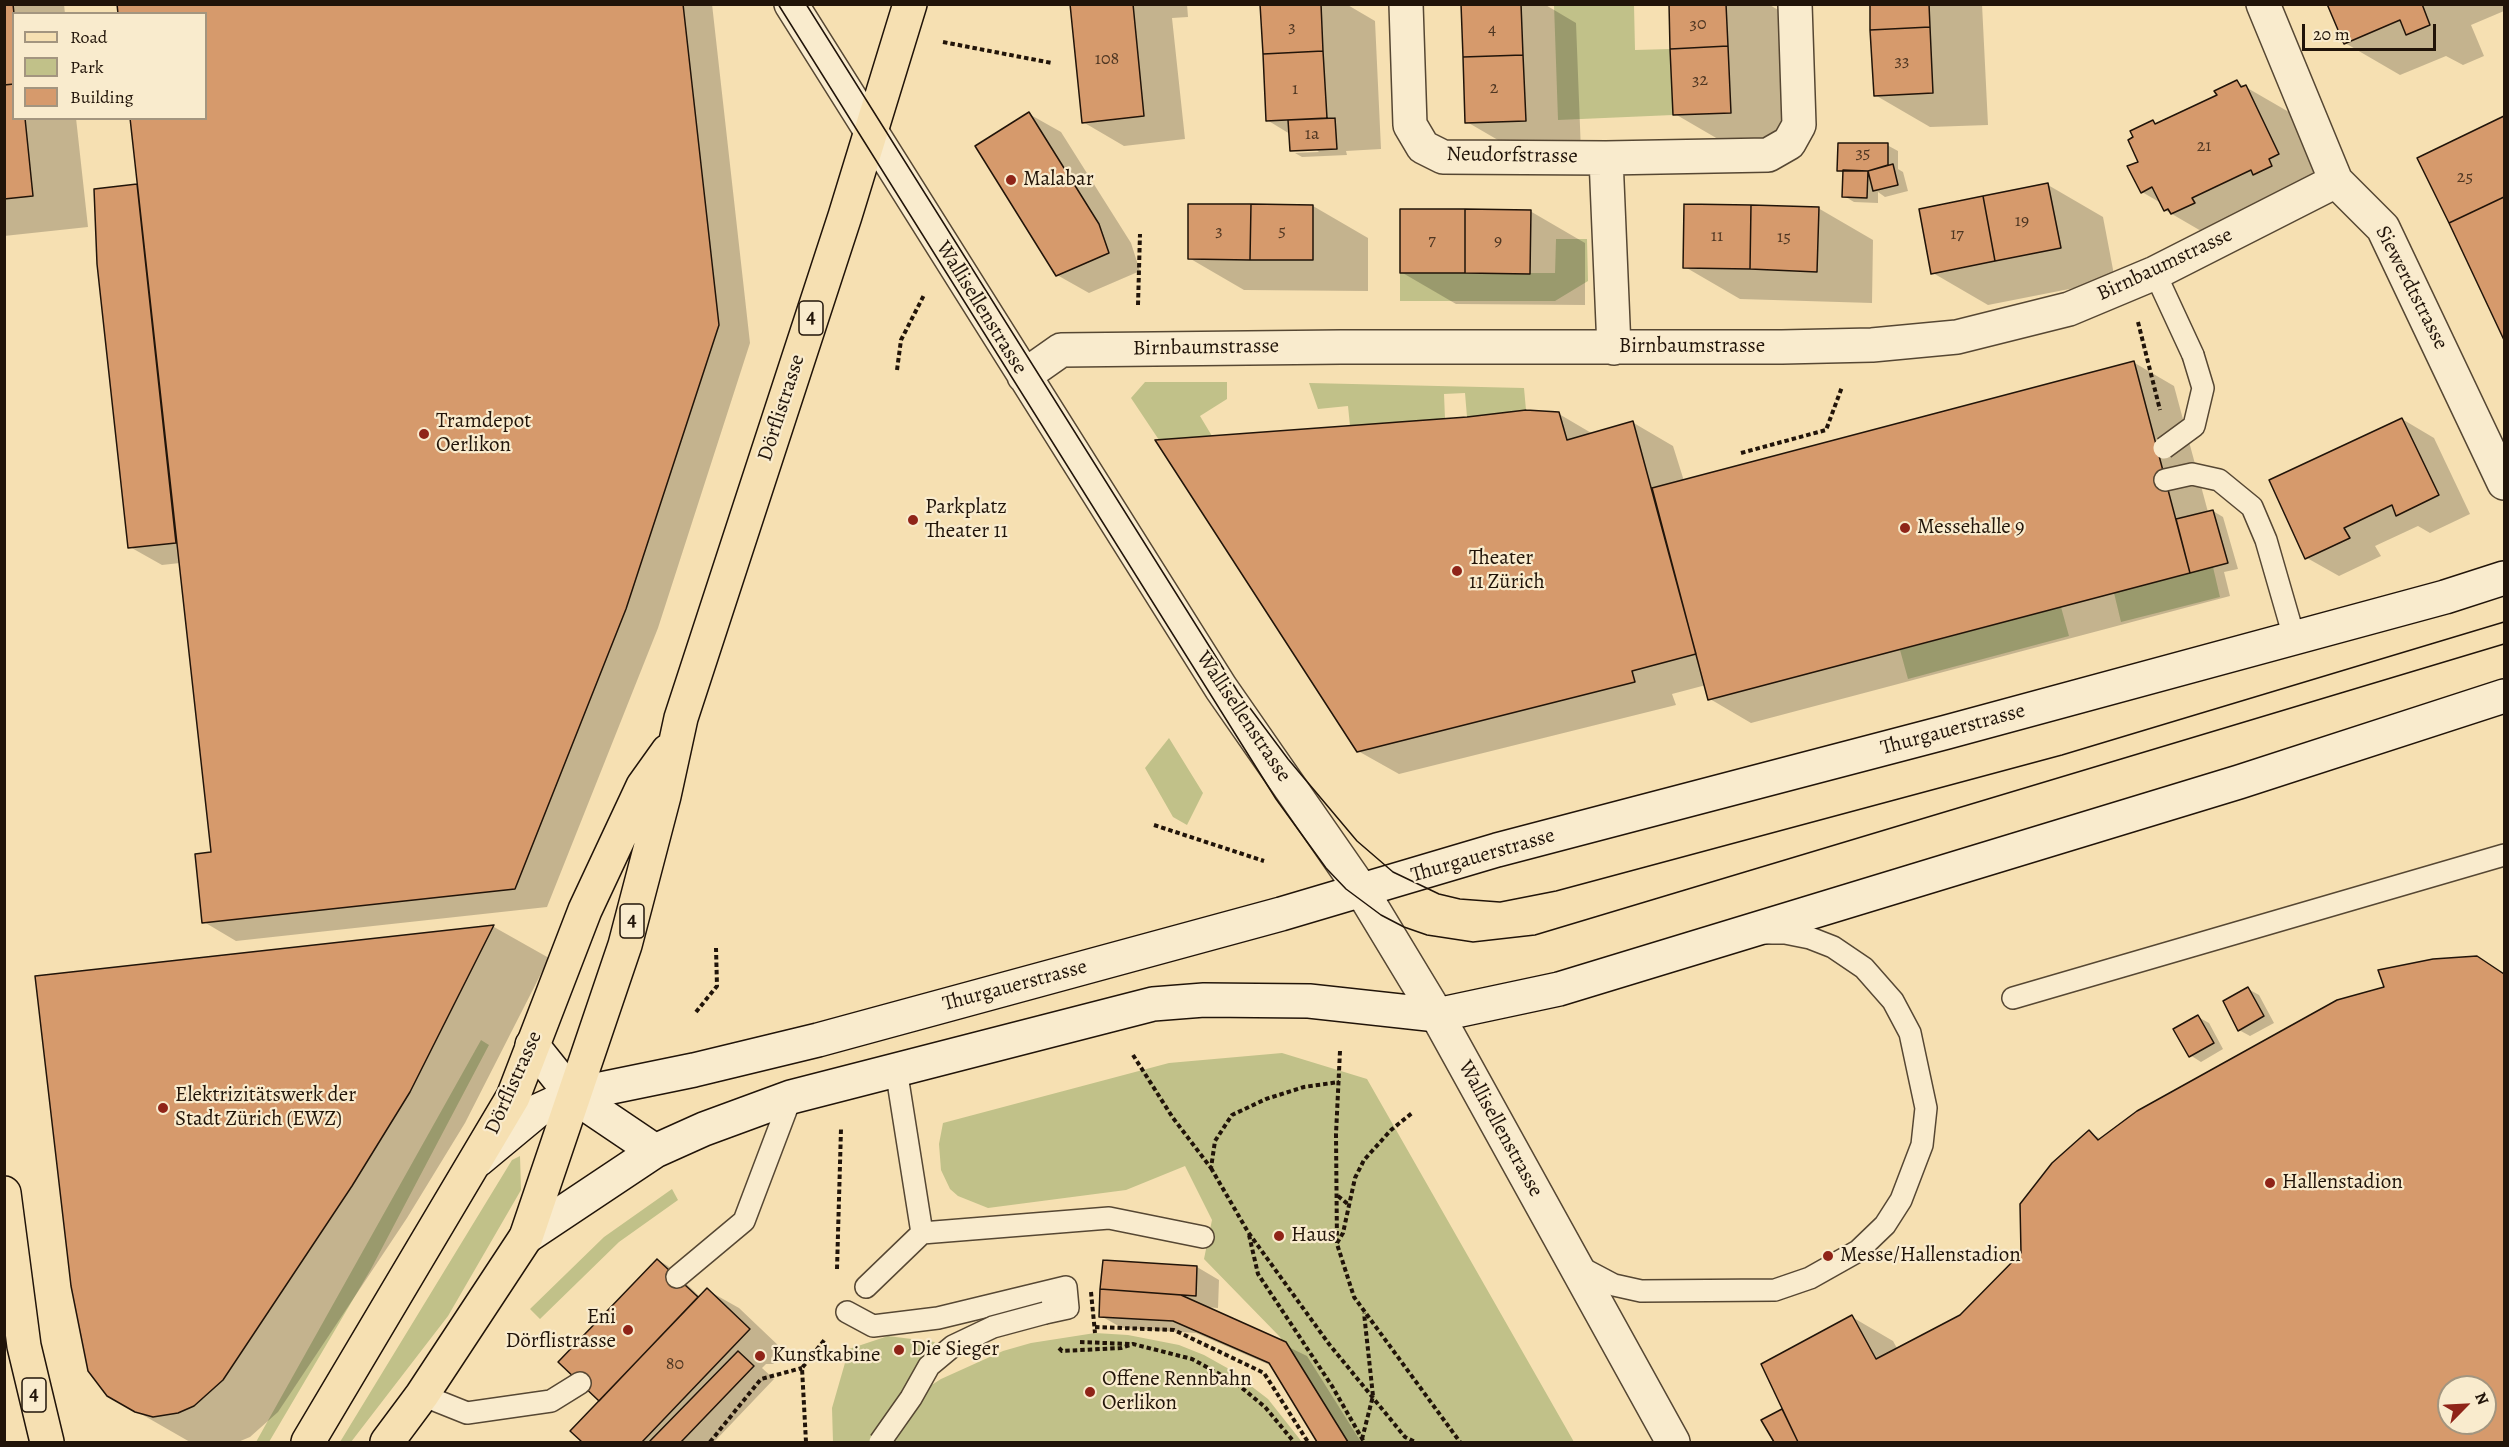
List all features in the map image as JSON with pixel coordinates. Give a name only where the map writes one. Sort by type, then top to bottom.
[{"type":"main road","name":"Dörflistrasse","points":[[387,1443],[422,1395],[526,1237],[572,1095],[625,945],[664,796],[675,742],[845,216],[910,4]]},
{"type":"main road","name":"Dörflistrasse","points":[[308,1443],[513,1096],[579,924],[639,796],[675,742]]},
{"type":"main road","name":"4","points":[[4,1193],[24,1346],[47,1443]]},
{"type":"street","name":"Wallisellenstrasse","points":[[791,4],[1221,688],[1362,891],[1437,1015],[1673,1443]]},
{"type":"street","name":"Neudorfstrasse","points":[[1406,4],[1410,125],[1423,147],[1443,157],[1606,158],[1768,155],[1789,143],[1799,125],[1795,4]]},
{"type":"street","name":"Siewerdtstrasse","points":[[2263,4],[2336,182],[2383,228],[2505,483]]},
{"type":"street","name":"Neudorfstrasse","points":[[1606,158],[1614,348]]},
{"type":"street","name":"Birnbaumstrasse","points":[[1024,376],[1061,350],[1341,346],[1614,348],[1872,345],[1957,337],[2069,309],[2155,273],[2336,182]]},
{"type":"street","name":"Thurgauerstrasse","points":[[477,1160],[537,1111],[572,1095],[694,1070],[818,1040],[1362,891],[1507,847],[1910,742],[2445,597],[2505,578]]},
{"type":"street","points":[[526,1237],[655,1151],[704,1129],[791,1097],[896,1068],[1153,1004],[1204,1000],[1309,1001],[1437,1015],[1559,989],[2227,786],[2505,696]]},
{"type":"street","points":[[532,1045],[572,1095],[655,1151]]},
{"type":"lane","points":[[2155,273],[2193,355],[2203,388],[2194,426],[2164,448]]},
{"type":"lane","points":[[2171,479],[2192,474],[2219,480],[2252,507],[2266,540],[2294,637]]},
{"type":"lane","points":[[2013,998],[2505,855]]},
{"type":"lane","points":[[1574,1264],[1614,1285],[1641,1291],[1775,1290],[1810,1278],[1858,1251],[1885,1225],[1901,1200],[1922,1145],[1926,1108],[1910,1033],[1893,1001],[1864,968],[1833,946],[1785,933],[1744,933]]},
{"type":"lane","points":[[896,1068],[922,1233]]},
{"type":"lane","points":[[677,1277],[744,1221],[791,1097]]},
{"type":"lane","points":[[866,1287],[922,1233],[1109,1218],[1203,1237]]},
{"type":"lane","points":[[847,1312],[873,1326],[938,1318],[1066,1287],[1068,1308],[993,1327],[952,1346],[929,1366],[911,1398],[880,1443]]},
{"type":"lane","points":[[422,1395],[466,1413],[551,1401],[580,1383]]},
{"type":"path","points":[[943,42],[1052,63]]},
{"type":"path","points":[[1138,305],[1140,234]]},
{"type":"path","points":[[897,370],[901,340],[924,294]]},
{"type":"path","points":[[2137,318],[2171,479]]},
{"type":"path","points":[[1741,453],[1826,430],[1844,381]]},
{"type":"path","points":[[1154,825],[1264,861]]},
{"type":"path","points":[[696,1012],[717,987],[716,948]]},
{"type":"path","points":[[1340,1051],[1336,1134],[1337,1244],[1354,1297],[1460,1443]]},
{"type":"path","points":[[1133,1055],[1173,1118],[1211,1168],[1248,1232],[1329,1344],[1405,1437],[1415,1443]]},
{"type":"path","points":[[1211,1168],[1215,1141],[1232,1115],[1266,1099],[1304,1087],[1339,1082]]},
{"type":"path","points":[[1337,1244],[1343,1233],[1355,1178],[1364,1160],[1391,1130],[1412,1113]]},
{"type":"path","points":[[710,1443],[761,1379],[802,1368],[847,1312],[836,1284],[841,1129]]},
{"type":"path","points":[[1337,1196],[1349,1206]]},
{"type":"path","points":[[1248,1232],[1258,1274],[1332,1386],[1363,1441]]},
{"type":"path","points":[[1091,1292],[1095,1333]]},
{"type":"path","points":[[1363,1441],[1373,1396],[1364,1313]]},
{"type":"path","points":[[1082,1326],[1174,1330],[1264,1373],[1308,1443]]},
{"type":"path","points":[[1095,1344],[1121,1348],[1133,1344]]},
{"type":"path","points":[[1050,1350],[1095,1344],[1133,1344],[1192,1359],[1236,1383],[1265,1407],[1294,1443]]},
{"type":"path","points":[[802,1368],[806,1443]]},
{"type":"green space","points":[[1554,5],[1634,5],[1635,50],[1670,49],[1673,115],[1558,120]]},
{"type":"green space","points":[[1556,239],[1587,239],[1588,281],[1555,301],[1400,301],[1400,273],[1555,273]]},
{"type":"green space","points":[[1145,382],[1227,382],[1227,399],[1200,416],[1212,436],[1159,440],[1131,398]]},
{"type":"green space","points":[[1309,383],[1524,388],[1526,410],[1467,417],[1465,393],[1444,394],[1445,419],[1350,426],[1348,406],[1318,409]]},
{"type":"green space","points":[[2213,567],[2220,597],[2121,622],[2114,593]]},
{"type":"green space","points":[[2061,607],[2069,636],[1908,679],[1900,650]]},
{"type":"green space","points":[[1169,738],[1203,793],[1187,825],[1173,817],[1145,768]]},
{"type":"green space","points":[[481,1040],[489,1045],[371,1269],[269,1442],[256,1442]]},
{"type":"green space","points":[[1282,1053],[1367,1079],[1574,1442],[1339,1442],[1280,1337],[1204,1259],[1212,1220],[1185,1166],[1126,1190],[988,1208],[958,1196],[950,1189],[941,1170],[939,1144],[943,1123],[1169,1063]]},
{"type":"green space","points":[[520,1156],[521,1190],[448,1316],[351,1442],[340,1442],[512,1160]]},
{"type":"green space","points":[[672,1189],[678,1200],[619,1242],[540,1319],[530,1309],[604,1237]]},
{"type":"green space","name":"Offene Rennbahn Oerlikon","points":[[1095,1333],[1128,1335],[1179,1345],[1204,1355],[1229,1369],[1268,1399],[1302,1442],[833,1442],[832,1408],[849,1349],[888,1336],[935,1342],[889,1412],[941,1379],[1003,1351],[1031,1343]]},
{"type":"building","points":[[4,4],[13,4],[12,84],[4,85]]},
{"type":"building","name":"Tramdepot Oerlikon","points":[[117,4],[683,4],[719,325],[626,609],[515,889],[202,923],[195,854],[211,852],[130,120],[207,120],[207,12],[118,12]]},
{"type":"building","points":[[1070,4],[1133,4],[1144,116],[1082,123]]},
{"type":"building","points":[[1260,4],[1321,4],[1323,51],[1263,54]]},
{"type":"building","points":[[1461,4],[1521,4],[1523,55],[1463,57]]},
{"type":"building","points":[[1669,4],[1726,4],[1728,46],[1670,49]]},
{"type":"building","points":[[1870,4],[1929,4],[1930,27],[1870,30]]},
{"type":"building","points":[[2327,4],[2422,4],[2430,25],[2406,35],[2400,20],[2344,44]]},
{"type":"building","points":[[1930,27],[1933,93],[1874,96],[1870,30]]},
{"type":"building","points":[[1728,46],[1731,113],[1673,115],[1670,49]]},
{"type":"building","points":[[1323,51],[1327,118],[1266,121],[1263,54]]},
{"type":"building","points":[[1523,55],[1526,121],[1465,123],[1463,57]]},
{"type":"building","points":[[2237,80],[2241,87],[2246,85],[2279,154],[2269,159],[2272,166],[2253,175],[2251,170],[2192,198],[2195,203],[2171,214],[2168,209],[2164,211],[2152,187],[2141,193],[2127,166],[2138,162],[2128,140],[2133,137],[2130,131],[2153,120],[2155,124],[2217,95],[2214,91]]},
{"type":"building","points":[[12,84],[12,120],[25,120],[33,196],[4,199],[4,85]]},
{"type":"building","points":[[1029,112],[1099,224],[1109,253],[1056,276],[975,146]]},
{"type":"building","points":[[2504,116],[2504,197],[2449,223],[2417,158]]},
{"type":"building","points":[[1335,118],[1337,149],[1290,151],[1288,120]]},
{"type":"building","points":[[1838,143],[1888,143],[1888,165],[1868,171],[1837,171]]},
{"type":"building","points":[[1893,164],[1898,185],[1873,191],[1868,171]]},
{"type":"building","points":[[1843,170],[1868,171],[1867,198],[1842,197]]},
{"type":"building","points":[[2048,183],[2061,248],[1995,261],[1983,196]]},
{"type":"building","points":[[137,184],[176,543],[128,548],[97,264],[94,189]]},
{"type":"building","points":[[1983,196],[1995,261],[1931,274],[1919,209]]},
{"type":"building","points":[[2504,197],[2504,340],[2449,223]]},
{"type":"building","points":[[1188,204],[1251,204],[1250,260],[1188,259]]},
{"type":"building","points":[[1251,204],[1313,205],[1313,260],[1250,260]]},
{"type":"building","points":[[1684,204],[1751,205],[1750,269],[1683,268]]},
{"type":"building","points":[[1751,205],[1819,207],[1817,272],[1750,269]]},
{"type":"building","points":[[1400,209],[1465,209],[1465,273],[1400,273]]},
{"type":"building","points":[[1465,209],[1531,210],[1530,274],[1465,273]]},
{"type":"building","points":[[2134,361],[2190,573],[1708,700],[1652,488]]},
{"type":"building","name":"Theater 11 Zürich","points":[[1526,410],[1559,412],[1567,440],[1633,421],[1696,654],[1632,671],[1635,682],[1357,752],[1155,440],[1467,417]]},
{"type":"building","points":[[2402,418],[2439,495],[2396,516],[2392,505],[2344,528],[2350,538],[2305,559],[2269,480]]},
{"type":"building","points":[[2213,510],[2228,563],[2190,573],[2176,519]]},
{"type":"building","points":[[494,925],[410,1092],[352,1186],[223,1380],[194,1406],[178,1413],[153,1417],[135,1412],[107,1396],[88,1371],[71,1286],[35,976]]},
{"type":"building","name":"Hallenstadion","points":[[2477,956],[2504,974],[2504,1442],[1798,1442],[1761,1364],[1852,1315],[1876,1359],[1960,1315],[2021,1253],[2020,1204],[2052,1163],[2089,1130],[2098,1140],[2137,1111],[2337,1000],[2384,987],[2378,970],[2433,959]]},
{"type":"building","points":[[2248,987],[2264,1016],[2238,1031],[2223,1001]]},
{"type":"building","points":[[2198,1015],[2214,1043],[2189,1057],[2173,1029]]},
{"type":"building","name":"Eni Dörflistrasse","points":[[657,1259],[698,1297],[599,1401],[558,1362]]},
{"type":"building","points":[[1103,1260],[1197,1266],[1196,1296],[1100,1289]]},
{"type":"building","points":[[707,1288],[750,1329],[642,1442],[582,1442],[570,1431]]},
{"type":"building","points":[[1100,1289],[1181,1295],[1286,1342],[1348,1442],[1317,1442],[1269,1363],[1173,1321],[1099,1317]]},
{"type":"building","points":[[738,1351],[754,1366],[681,1442],[649,1442]]},
{"type":"building","points":[[1782,1409],[1798,1442],[1774,1442],[1761,1420]]},
{"type":"tram line","points":[[778,4],[1276,799],[1326,868],[1346,889],[1381,915],[1404,927],[1427,935],[1473,942],[1535,935],[2504,644]]},
{"type":"tram line","points":[[806,4],[1238,692],[1288,759],[1357,841],[1393,872],[1439,894],[1460,899],[1500,902],[1556,891],[2062,755],[2504,622]]},
{"type":"place","name":"Malabar","points":[[1011,180]]},
{"type":"place","name":"Tramdepot Oerlikon","points":[[424,434]]},
{"type":"place","name":"Parkplatz Theater 11","points":[[913,520]]},
{"type":"place","name":"Messehalle 9","points":[[1905,528]]},
{"type":"place","name":"Theater 11 Zürich","points":[[1457,571]]},
{"type":"place","name":"Elektrizitätswerk der Stadt Zürich (EWZ)","points":[[163,1108]]},
{"type":"place","name":"Hallenstadion","points":[[2270,1183]]},
{"type":"place","name":"Haus","points":[[1279,1236]]},
{"type":"place","name":"Messe/Hallenstadion","points":[[1828,1256]]},
{"type":"place","name":"Eni Dörflistrasse","points":[[628,1330]]},
{"type":"place","name":"Die Sieger","points":[[899,1350]]},
{"type":"place","name":"Kunstkabine","points":[[760,1356]]},
{"type":"place","name":"Offene Rennbahn Oerlikon","points":[[1090,1392]]}]
